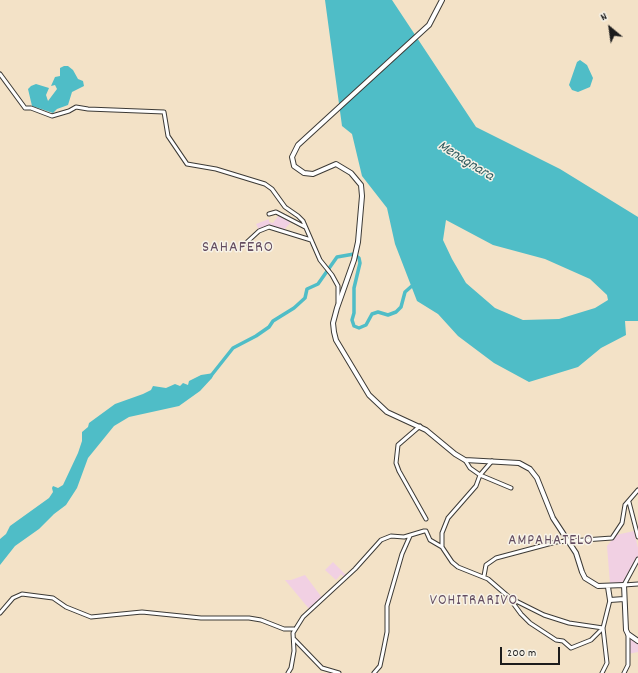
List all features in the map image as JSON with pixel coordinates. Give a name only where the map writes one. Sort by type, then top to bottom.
[{"type":"main road","points":[[442,0],[434,18],[421,32],[298,145],[292,157],[294,166],[299,171],[313,174],[336,164],[351,173],[361,185],[362,196],[356,250],[354,260],[337,308],[333,326],[336,340],[369,396],[387,412],[399,419],[420,426],[432,433],[457,456],[465,460],[519,463],[530,468],[537,478],[551,515],[570,541],[585,578],[595,585],[608,587],[624,585],[624,613],[628,634],[638,641]]},
{"type":"main road","points":[[608,587],[610,600],[624,599]]},
{"type":"street","points":[[0,74],[25,108],[31,108],[52,116],[69,111],[76,107],[88,109],[164,112],[168,136],[187,164],[216,169],[265,184],[272,189],[285,207],[298,216],[305,226],[325,267],[338,286],[337,308]]},
{"type":"street","points":[[269,214],[276,212],[305,226]]},
{"type":"street","points":[[246,243],[259,231],[269,227],[311,240]]},
{"type":"street","points":[[420,426],[398,445],[396,463],[426,519]]},
{"type":"street","points":[[465,460],[470,468],[480,475],[511,488]]},
{"type":"street","points":[[442,547],[442,533],[448,518],[476,486],[480,475],[492,461]]},
{"type":"street","points":[[484,576],[486,565],[496,558],[556,542],[612,538],[622,523],[624,508],[638,490]]},
{"type":"street","points":[[628,502],[638,537]]},
{"type":"street","points":[[291,673],[294,629],[303,617],[349,574],[381,540],[391,536],[410,536],[426,531],[430,540],[442,547],[452,562],[458,567],[468,572],[484,576],[510,598],[544,615],[569,623],[603,628]]},
{"type":"street","points":[[374,673],[380,666],[387,632],[387,606],[402,554],[410,536]]},
{"type":"street","points":[[624,585],[638,559]]},
{"type":"street","points":[[624,585],[638,584]]},
{"type":"street","points":[[0,614],[13,598],[22,594],[53,598],[66,607],[91,616],[142,612],[201,618],[249,618],[261,620],[284,629],[294,629]]},
{"type":"street","points":[[510,598],[521,614],[530,623],[556,640],[562,641],[571,648],[591,640],[603,628]]},
{"type":"street","points":[[602,673],[607,663],[603,628],[610,600]]},
{"type":"street","points":[[624,673],[628,664],[628,634]]},
{"type":"street","points":[[293,639],[322,668],[339,673]]},
{"type":"street","points":[[288,673],[291,668]]},
{"type":"shaded area","points":[[279,215],[291,222],[283,231],[269,225],[259,230],[256,224],[269,219],[269,222],[273,223]]},
{"type":"shaded area","points":[[634,531],[638,548],[638,556],[623,584],[610,584],[607,546],[616,535]]},
{"type":"shaded area","points":[[333,562],[347,576],[345,578],[341,574],[336,580],[325,570]]},
{"type":"shaded area","points":[[305,575],[323,599],[310,610],[285,580],[291,580]]},
{"type":"shaded area","points":[[628,635],[638,641],[638,652],[628,654]]},
{"type":"water","name":"Menagnara","points":[[325,0],[392,0],[476,127],[560,169],[638,217],[638,321],[625,321],[626,335],[601,348],[578,367],[529,382],[494,363],[458,336],[438,314],[417,301],[395,244],[387,208],[362,176],[352,134],[342,126]],"holes":[[[446,220],[493,245],[545,259],[590,279],[607,295],[608,300],[595,308],[559,319],[523,320],[495,308],[466,283],[452,259],[443,240]]]},
{"type":"water","points":[[580,60],[587,65],[593,78],[590,87],[578,92],[572,90],[569,85],[577,62]]},
{"type":"water","points":[[68,66],[73,70],[78,79],[83,81],[84,86],[72,92],[68,105],[57,109],[53,113],[32,106],[28,89],[36,84],[49,88],[46,95],[48,101],[57,89],[55,85],[51,86],[55,77],[60,76],[60,68]]},
{"type":"water","points":[[214,373],[212,378],[200,391],[179,406],[129,417],[114,426],[88,458],[77,488],[66,505],[54,514],[39,529],[15,546],[0,565],[0,539],[6,534],[10,526],[49,498],[53,492],[53,486],[58,488],[63,485],[78,453],[82,441],[82,432],[88,427],[89,423],[115,404],[143,394],[151,390],[153,386],[166,388],[175,384],[180,386],[183,383],[188,385],[189,381],[201,375]]},
{"type":"waterway","points":[[210,377],[233,348],[256,336],[269,327],[273,321],[294,308],[305,298],[307,289],[318,284],[337,257],[354,254],[359,258],[360,263],[354,288],[354,313],[352,320],[354,326],[359,328],[366,325],[372,314],[378,312],[388,315],[396,312],[401,307],[405,292],[413,285]]},
{"type":"district","name":"SAHAFERO","points":[[238,249]]},
{"type":"district","name":"AMPAHATELO","points":[[551,542]]},
{"type":"district","name":"VOHITRARIVO","points":[[474,602]]}]
